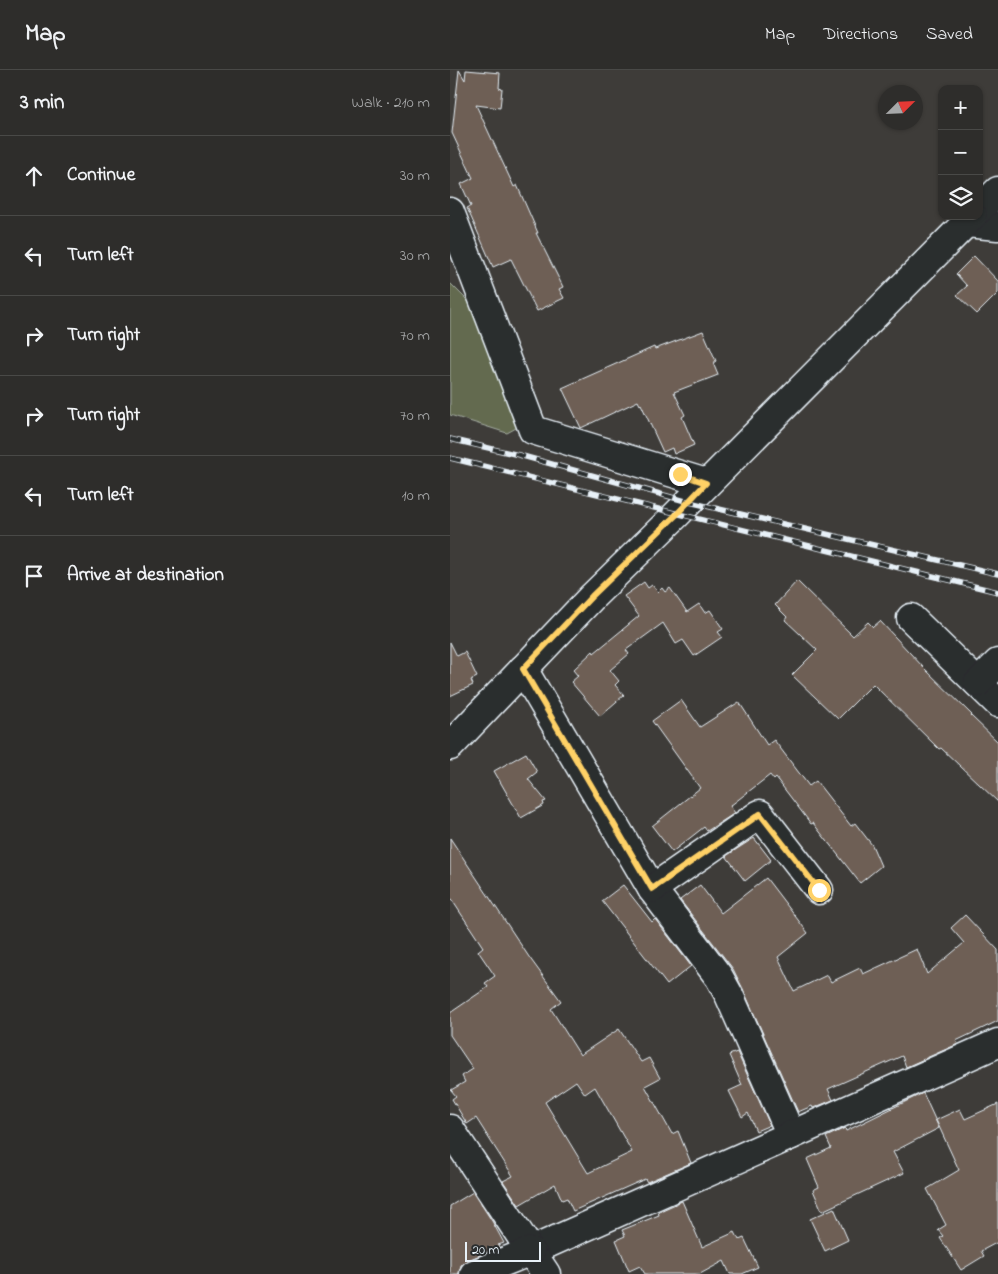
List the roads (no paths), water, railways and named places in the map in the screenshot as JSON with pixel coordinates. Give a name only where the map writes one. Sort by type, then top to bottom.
[{"type":"street","points":[[983,205],[998,191]]},
{"type":"street","points":[[450,212],[533,430],[706,483]]},
{"type":"street","points":[[450,746],[592,596],[968,220]]},
{"type":"street","points":[[982,220],[998,226]]},
{"type":"street","points":[[911,618],[998,703]]},
{"type":"street","points":[[978,683],[998,663]]},
{"type":"street","points":[[523,669],[652,889],[719,977],[729,995],[791,1135]]},
{"type":"street","points":[[652,889],[760,814],[819,890]]},
{"type":"street","points":[[474,1274],[531,1251],[998,1044]]},
{"type":"street","points":[[450,1129],[546,1274]]},
{"type":"railway","points":[[450,439],[519,455],[689,502],[998,574]]},
{"type":"railway","points":[[450,458],[998,592]]}]
